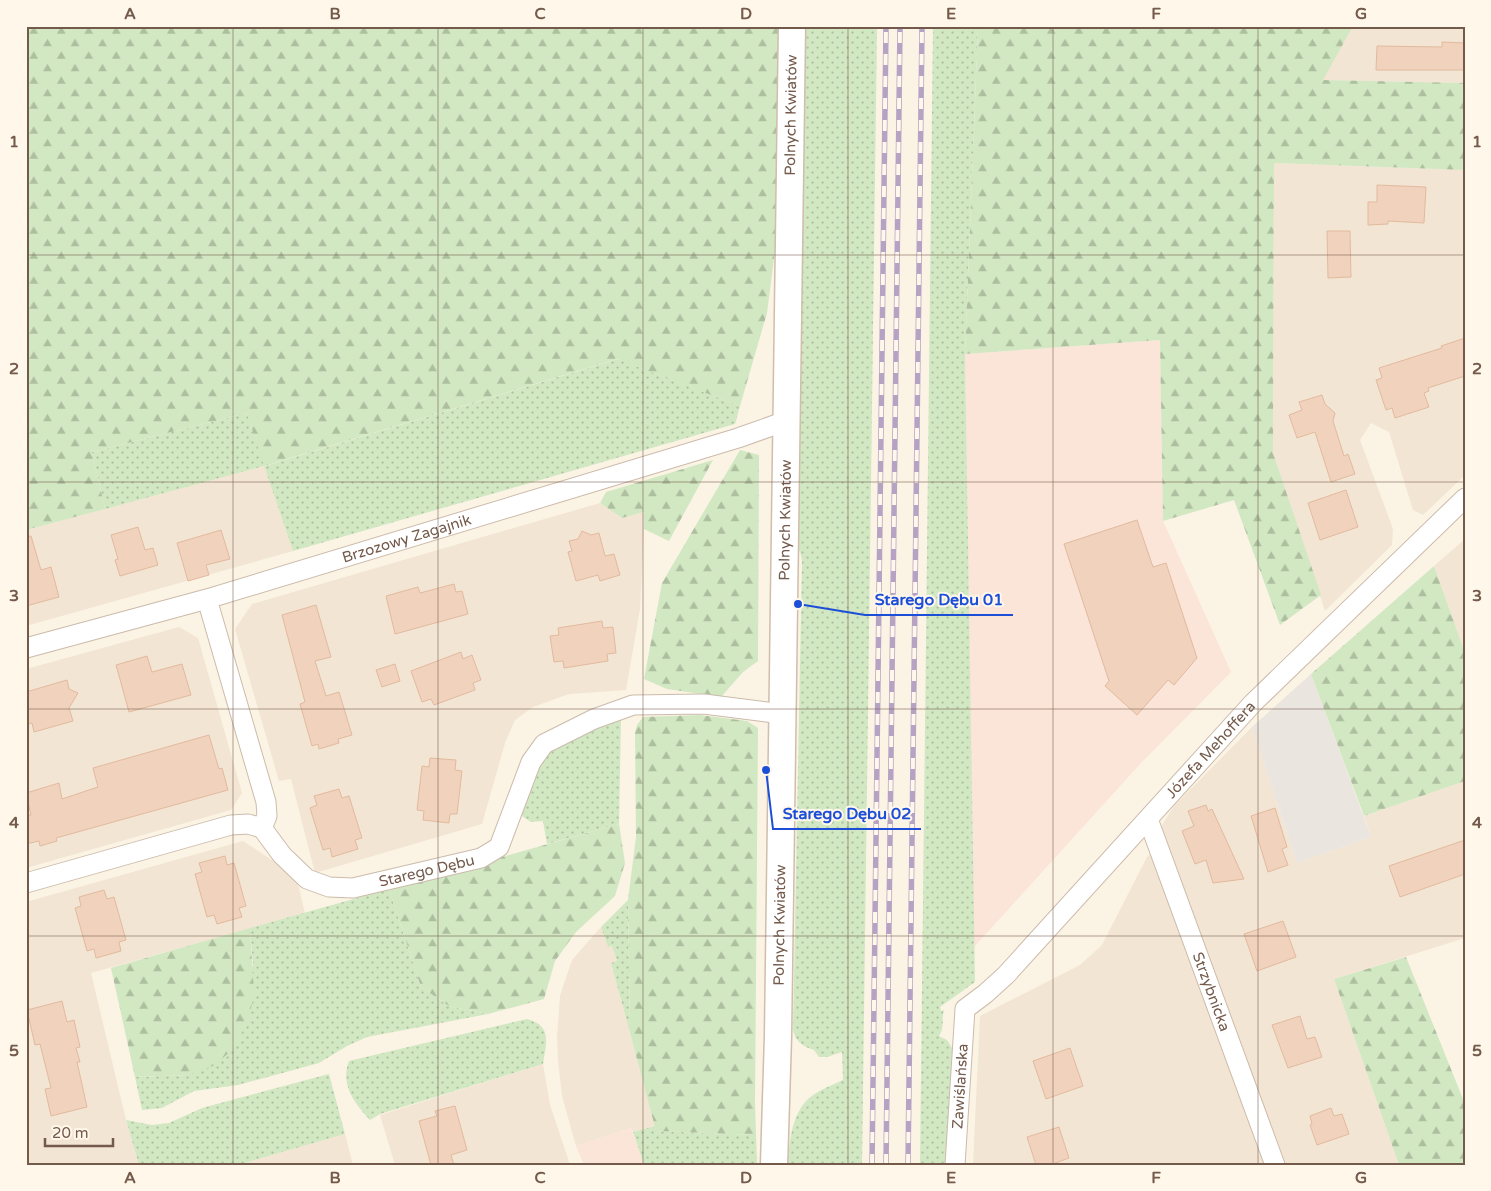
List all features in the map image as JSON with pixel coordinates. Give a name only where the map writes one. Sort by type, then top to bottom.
[{"type":"street","name":"Polnych Kwiatów","points":[[774,1165],[792,26]]},
{"type":"street","name":"Brzozowy Zagajnik","points":[[26,648],[207,599],[738,438],[786,420]]},
{"type":"street","name":"Józefa Mehoffera","points":[[966,1009],[1006,975],[1253,703],[1465,498]]},
{"type":"street","points":[[26,883],[231,825],[248,824],[262,828],[267,816],[266,802],[207,599]]},
{"type":"street","name":"Starego Dębu","points":[[262,828],[282,855],[307,879],[329,887],[353,888],[481,858],[499,847],[531,762],[544,744],[594,718],[633,705],[704,704],[782,714]]},
{"type":"street","name":"Strzybnicka","points":[[1148,819],[1275,1165]]},
{"type":"street","name":"Zawiślańska","points":[[955,1165],[966,1009]]},
{"type":"shaded area","points":[[1353,26],[1465,26],[1465,83],[1322,80]]},
{"type":"shaded area","points":[[1274,163],[1465,170],[1465,475],[1423,515],[1413,510],[1389,432],[1371,423],[1360,440],[1393,529],[1392,545],[1325,611],[1273,453]]},
{"type":"shaded area","points":[[1160,340],[1163,521],[1231,672],[1140,764],[974,947],[965,354]]},
{"type":"shaded area","points":[[264,466],[293,551],[26,626],[26,530]]},
{"type":"shaded area","points":[[600,503],[622,518],[645,512],[640,609],[626,690],[569,694],[533,707],[515,720],[505,743],[482,824],[315,873],[291,779],[279,781],[235,629],[252,604]]},
{"type":"shaded area","points":[[1465,539],[1465,653],[1434,566]]},
{"type":"shaded area","points":[[179,627],[198,638],[242,793],[231,810],[26,868],[26,669]]},
{"type":"shaded area","points":[[1311,674],[1371,837],[1297,863],[1252,727]]},
{"type":"shaded area","points":[[1252,727],[1297,863],[1371,837],[1364,816],[1465,781],[1465,938],[1334,979],[1399,1165],[1282,1165],[1161,827],[1174,806]]},
{"type":"shaded area","points":[[243,841],[296,876],[305,913],[91,973],[126,1120],[139,1165],[26,1165],[26,902]]},
{"type":"shaded area","points":[[1152,852],[1265,1165],[973,1165],[980,1016],[1080,965],[1102,945],[1147,857]]},
{"type":"shaded area","points":[[601,927],[608,947],[612,946],[617,961],[611,963],[655,1126],[633,1132],[631,1128],[576,1146],[562,1096],[558,1061],[557,1038],[560,996],[572,960]]},
{"type":"shaded area","points":[[543,1064],[550,1105],[570,1165],[395,1165],[380,1115]]},
{"type":"shaded area","points":[[631,1128],[644,1165],[584,1165],[576,1146]]},
{"type":"shaded area","points":[[345,1134],[353,1165],[238,1165]]},
{"type":"green space","points":[[26,26],[779,26],[779,219],[767,313],[740,406],[617,359],[264,466],[247,413],[92,452],[105,509],[26,530]]},
{"type":"green space","points":[[801,26],[877,26],[862,1165],[788,1165],[794,1123],[801,1108],[806,1101],[823,1089],[843,1080],[842,1052],[827,1057],[819,1057],[814,1050],[800,1043],[793,1030],[802,561],[800,551],[795,551]]},
{"type":"green space","points":[[933,26],[978,26],[965,354],[975,982],[940,1007],[941,1011],[944,1010],[942,1029],[939,1036],[947,1040],[952,1048],[947,1165],[920,1165]]},
{"type":"green space","points":[[978,26],[1353,26],[1323,80],[1465,83],[1465,170],[1274,163],[1273,453],[1321,595],[1280,625],[1234,500],[1163,521],[1160,340],[965,354]]},
{"type":"green space","points":[[618,359],[740,406],[735,424],[293,551],[264,466],[105,509],[92,452],[247,413],[265,466]]},
{"type":"green space","points":[[740,450],[759,455],[758,661],[743,672],[721,697],[667,689],[644,679],[662,583]]},
{"type":"green space","points":[[713,460],[669,541],[644,529],[644,512],[622,518],[600,503],[606,492]]},
{"type":"green space","points":[[1434,566],[1465,653],[1465,781],[1364,816],[1311,674]]},
{"type":"green space","points":[[700,715],[747,721],[758,728],[756,1135],[656,1131],[630,1033],[628,900],[636,837],[635,733],[637,725],[643,717]]},
{"type":"green space","points":[[621,719],[619,824],[547,844],[543,821],[531,822],[522,816],[539,765],[549,751],[564,741]]},
{"type":"green space","points":[[619,824],[625,863],[615,896],[576,932],[555,961],[544,999],[488,1014],[449,1006],[421,987],[389,889]]},
{"type":"green space","points":[[389,889],[421,987],[449,1006],[488,1014],[367,1037],[347,1046],[319,1063],[238,1085],[194,1091],[162,1108],[142,1110],[135,1077],[188,1075],[253,965],[250,928]]},
{"type":"green space","points":[[628,900],[630,1033],[611,963],[617,961],[612,946],[608,947],[601,927]]},
{"type":"green space","points":[[250,928],[254,995],[248,1022],[231,1051],[213,1066],[188,1075],[135,1077],[111,968]]},
{"type":"green space","points":[[1406,957],[1465,1104],[1465,1165],[1399,1165],[1334,979]]},
{"type":"green space","points":[[527,1019],[541,1026],[546,1036],[543,1064],[380,1114],[370,1120],[350,1093],[346,1078],[349,1061]]},
{"type":"green space","points":[[329,1074],[345,1134],[238,1165],[139,1165],[126,1120],[152,1125],[169,1123],[202,1108]]},
{"type":"green space","points":[[655,1126],[656,1131],[756,1135],[757,1165],[644,1165],[633,1132]]},
{"type":"building","points":[[1442,42],[1465,43],[1465,70],[1376,70],[1377,46],[1442,47]]},
{"type":"building","points":[[1377,185],[1426,187],[1424,223],[1388,221],[1388,224],[1368,225],[1368,202],[1377,202]]},
{"type":"building","points":[[1327,231],[1350,231],[1351,277],[1328,278]]},
{"type":"building","points":[[1465,338],[1465,376],[1428,388],[1429,391],[1424,393],[1429,407],[1395,418],[1392,408],[1386,410],[1376,380],[1382,378],[1379,368],[1442,348],[1441,346]]},
{"type":"building","points":[[1322,395],[1325,404],[1335,413],[1333,421],[1344,456],[1348,454],[1355,474],[1331,482],[1315,432],[1297,438],[1289,415],[1302,410],[1299,402]]},
{"type":"building","points":[[1346,490],[1358,527],[1320,540],[1308,503]]},
{"type":"building","points":[[1137,520],[1153,567],[1166,563],[1197,658],[1174,685],[1168,680],[1137,715],[1105,686],[1109,681],[1064,544]]},
{"type":"building","points":[[138,527],[145,550],[153,548],[158,565],[120,576],[115,560],[118,559],[111,535]]},
{"type":"building","points":[[221,530],[230,559],[206,565],[209,575],[188,581],[177,543]]},
{"type":"building","points":[[582,531],[591,535],[599,533],[605,556],[614,554],[620,575],[600,581],[598,575],[576,581],[568,552],[572,551],[569,541],[578,539]]},
{"type":"building","points":[[31,536],[41,570],[51,567],[59,597],[26,606],[26,537]]},
{"type":"building","points":[[454,584],[456,592],[462,591],[468,614],[395,634],[386,596],[418,587],[420,593]]},
{"type":"building","points":[[316,605],[331,657],[315,661],[326,696],[339,692],[352,735],[338,739],[339,743],[319,749],[318,744],[312,746],[300,704],[305,702],[282,615]]},
{"type":"building","points":[[602,621],[603,628],[613,627],[616,653],[607,654],[608,661],[564,668],[563,661],[554,662],[550,636],[559,635],[558,628]]},
{"type":"building","points":[[461,652],[463,659],[472,655],[481,680],[473,683],[475,690],[434,705],[431,699],[422,702],[411,671]]},
{"type":"building","points":[[147,656],[152,672],[182,664],[191,695],[129,712],[116,665]]},
{"type":"building","points":[[395,664],[400,681],[382,687],[376,670]]},
{"type":"building","points":[[67,680],[69,689],[78,693],[69,708],[73,721],[34,732],[32,723],[26,725],[26,692]]},
{"type":"building","points":[[209,735],[219,769],[222,768],[228,790],[56,838],[57,841],[40,846],[39,841],[26,844],[26,816],[31,815],[26,793],[59,783],[62,799],[98,787],[93,768]]},
{"type":"building","points":[[430,758],[456,760],[455,770],[462,771],[457,814],[450,814],[449,823],[423,820],[424,811],[417,810],[422,766],[429,767]]},
{"type":"building","points":[[339,789],[342,798],[349,796],[362,838],[355,840],[358,849],[332,857],[330,848],[323,850],[310,808],[317,805],[314,796]]},
{"type":"building","points":[[1206,805],[1208,811],[1212,809],[1244,879],[1213,883],[1206,860],[1195,864],[1182,831],[1194,826],[1188,811]]},
{"type":"building","points":[[1275,808],[1287,847],[1282,849],[1288,865],[1268,872],[1251,816]]},
{"type":"building","points":[[1465,840],[1465,874],[1400,897],[1389,866]]},
{"type":"building","points":[[225,856],[227,865],[234,863],[246,906],[239,908],[242,917],[217,924],[214,915],[207,917],[195,874],[202,872],[199,863]]},
{"type":"building","points":[[104,890],[107,899],[114,897],[126,940],[119,942],[121,951],[96,958],[94,949],[87,951],[75,908],[81,906],[79,897]]},
{"type":"building","points":[[1283,921],[1296,957],[1257,971],[1244,934]]},
{"type":"building","points":[[62,1001],[67,1022],[74,1020],[80,1047],[76,1048],[80,1062],[77,1062],[87,1107],[51,1116],[45,1089],[51,1088],[40,1044],[35,1045],[27,1010]]},
{"type":"building","points":[[1300,1016],[1307,1039],[1315,1037],[1322,1057],[1288,1068],[1272,1025]]},
{"type":"building","points":[[1070,1048],[1083,1086],[1046,1099],[1033,1061]]},
{"type":"building","points":[[455,1106],[467,1150],[451,1155],[454,1165],[431,1165],[419,1121],[437,1116],[435,1111]]},
{"type":"building","points":[[1331,1108],[1334,1116],[1342,1114],[1349,1134],[1317,1145],[1310,1125],[1312,1124],[1310,1116]]},
{"type":"building","points":[[1059,1127],[1069,1158],[1050,1165],[1036,1165],[1027,1137]]},
{"type":"railway","points":[[872,1165],[886,26]]},
{"type":"railway","points":[[886,1165],[900,26]]},
{"type":"railway","points":[[908,1165],[922,26]]},
{"type":"place","name":"Starego Dębu 01","points":[[798,604]]},
{"type":"place","name":"Starego Dębu 02","points":[[766,770]]}]
